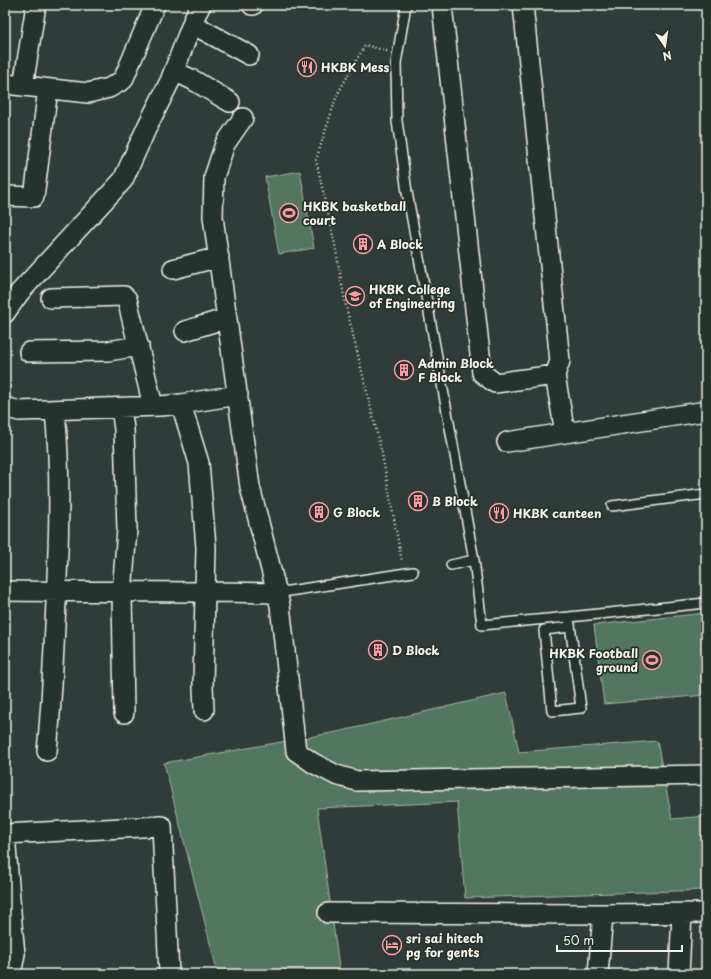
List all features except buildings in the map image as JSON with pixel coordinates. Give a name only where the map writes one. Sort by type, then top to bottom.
[{"type":"street","points":[[36,5],[14,85],[88,93],[109,88],[124,80],[155,5]]},
{"type":"street","points":[[5,313],[20,292],[124,180],[174,71],[201,5]]},
{"type":"street","points":[[442,5],[482,373],[495,383],[555,375]]},
{"type":"street","points":[[523,5],[560,361],[555,375],[565,433]]},
{"type":"street","points":[[192,24],[249,55]]},
{"type":"street","points":[[174,71],[193,80],[230,102]]},
{"type":"street","points":[[5,196],[34,197],[48,89]]},
{"type":"street","points":[[243,118],[225,144],[214,177],[213,217],[250,487],[280,605],[296,751],[313,763],[336,775],[357,780],[706,775]]},
{"type":"street","points":[[173,269],[219,257]]},
{"type":"street","points":[[51,298],[124,296],[127,299],[153,406]]},
{"type":"street","points":[[185,332],[227,318]]},
{"type":"street","points":[[29,352],[108,350],[139,346]]},
{"type":"street","points":[[5,406],[19,411],[121,408],[181,404],[238,395]]},
{"type":"street","points":[[181,404],[199,463],[206,548],[202,686],[204,710]]},
{"type":"street","points":[[121,408],[124,429],[127,530],[122,593],[124,713]]},
{"type":"street","points":[[47,751],[51,709],[60,535],[59,463],[55,410]]},
{"type":"street","points":[[507,442],[706,411]]},
{"type":"street","points":[[5,591],[122,593],[204,591],[276,593]]},
{"type":"street","points":[[11,974],[15,954],[9,924],[5,834],[162,826],[169,974]]},
{"type":"street","points":[[328,913],[706,913]]},
{"type":"street","points":[[679,974],[682,913]]},
{"type":"street","points":[[598,974],[603,914]]},
{"type":"lane","points":[[406,5],[396,63],[397,121],[406,184],[474,560],[482,625],[570,622],[706,603]]},
{"type":"lane","points":[[612,506],[706,494]]},
{"type":"lane","points":[[451,565],[474,560]]},
{"type":"lane","points":[[276,593],[413,572]]},
{"type":"lane","points":[[570,622],[581,708],[552,712],[544,630],[570,622]]},
{"type":"path","points":[[394,576],[390,564],[402,564],[382,454],[345,302],[335,245],[316,160],[337,95],[365,45],[398,53]]},
{"type":"green space","name":"HKBK basketball court","points":[[300,171],[314,248],[279,254],[265,177]]},
{"type":"green space","name":"HKBK Football ground","points":[[706,613],[706,695],[604,704],[594,625]]},
{"type":"green space","points":[[506,693],[519,752],[657,741],[672,819],[706,816],[706,890],[465,898],[457,802],[317,808],[340,974],[218,974],[164,763],[337,732]]},
{"type":"place","name":"HKBK Mess","points":[[307,67]]},
{"type":"place","name":"HKBK basketball court","points":[[289,213]]},
{"type":"place","name":"A Block","points":[[363,244]]},
{"type":"place","name":"HKBK College of Engineering","points":[[355,296]]},
{"type":"place","name":"Admin Block F Block","points":[[404,370]]},
{"type":"place","name":"B Block","points":[[418,501]]},
{"type":"place","name":"G Block","points":[[319,512]]},
{"type":"place","name":"HKBK canteen","points":[[499,513]]},
{"type":"place","name":"D Block","points":[[378,650]]},
{"type":"place","name":"HKBK Football ground","points":[[652,660]]},
{"type":"place","name":"sri sai hitech pg for gents","points":[[392,945]]}]
